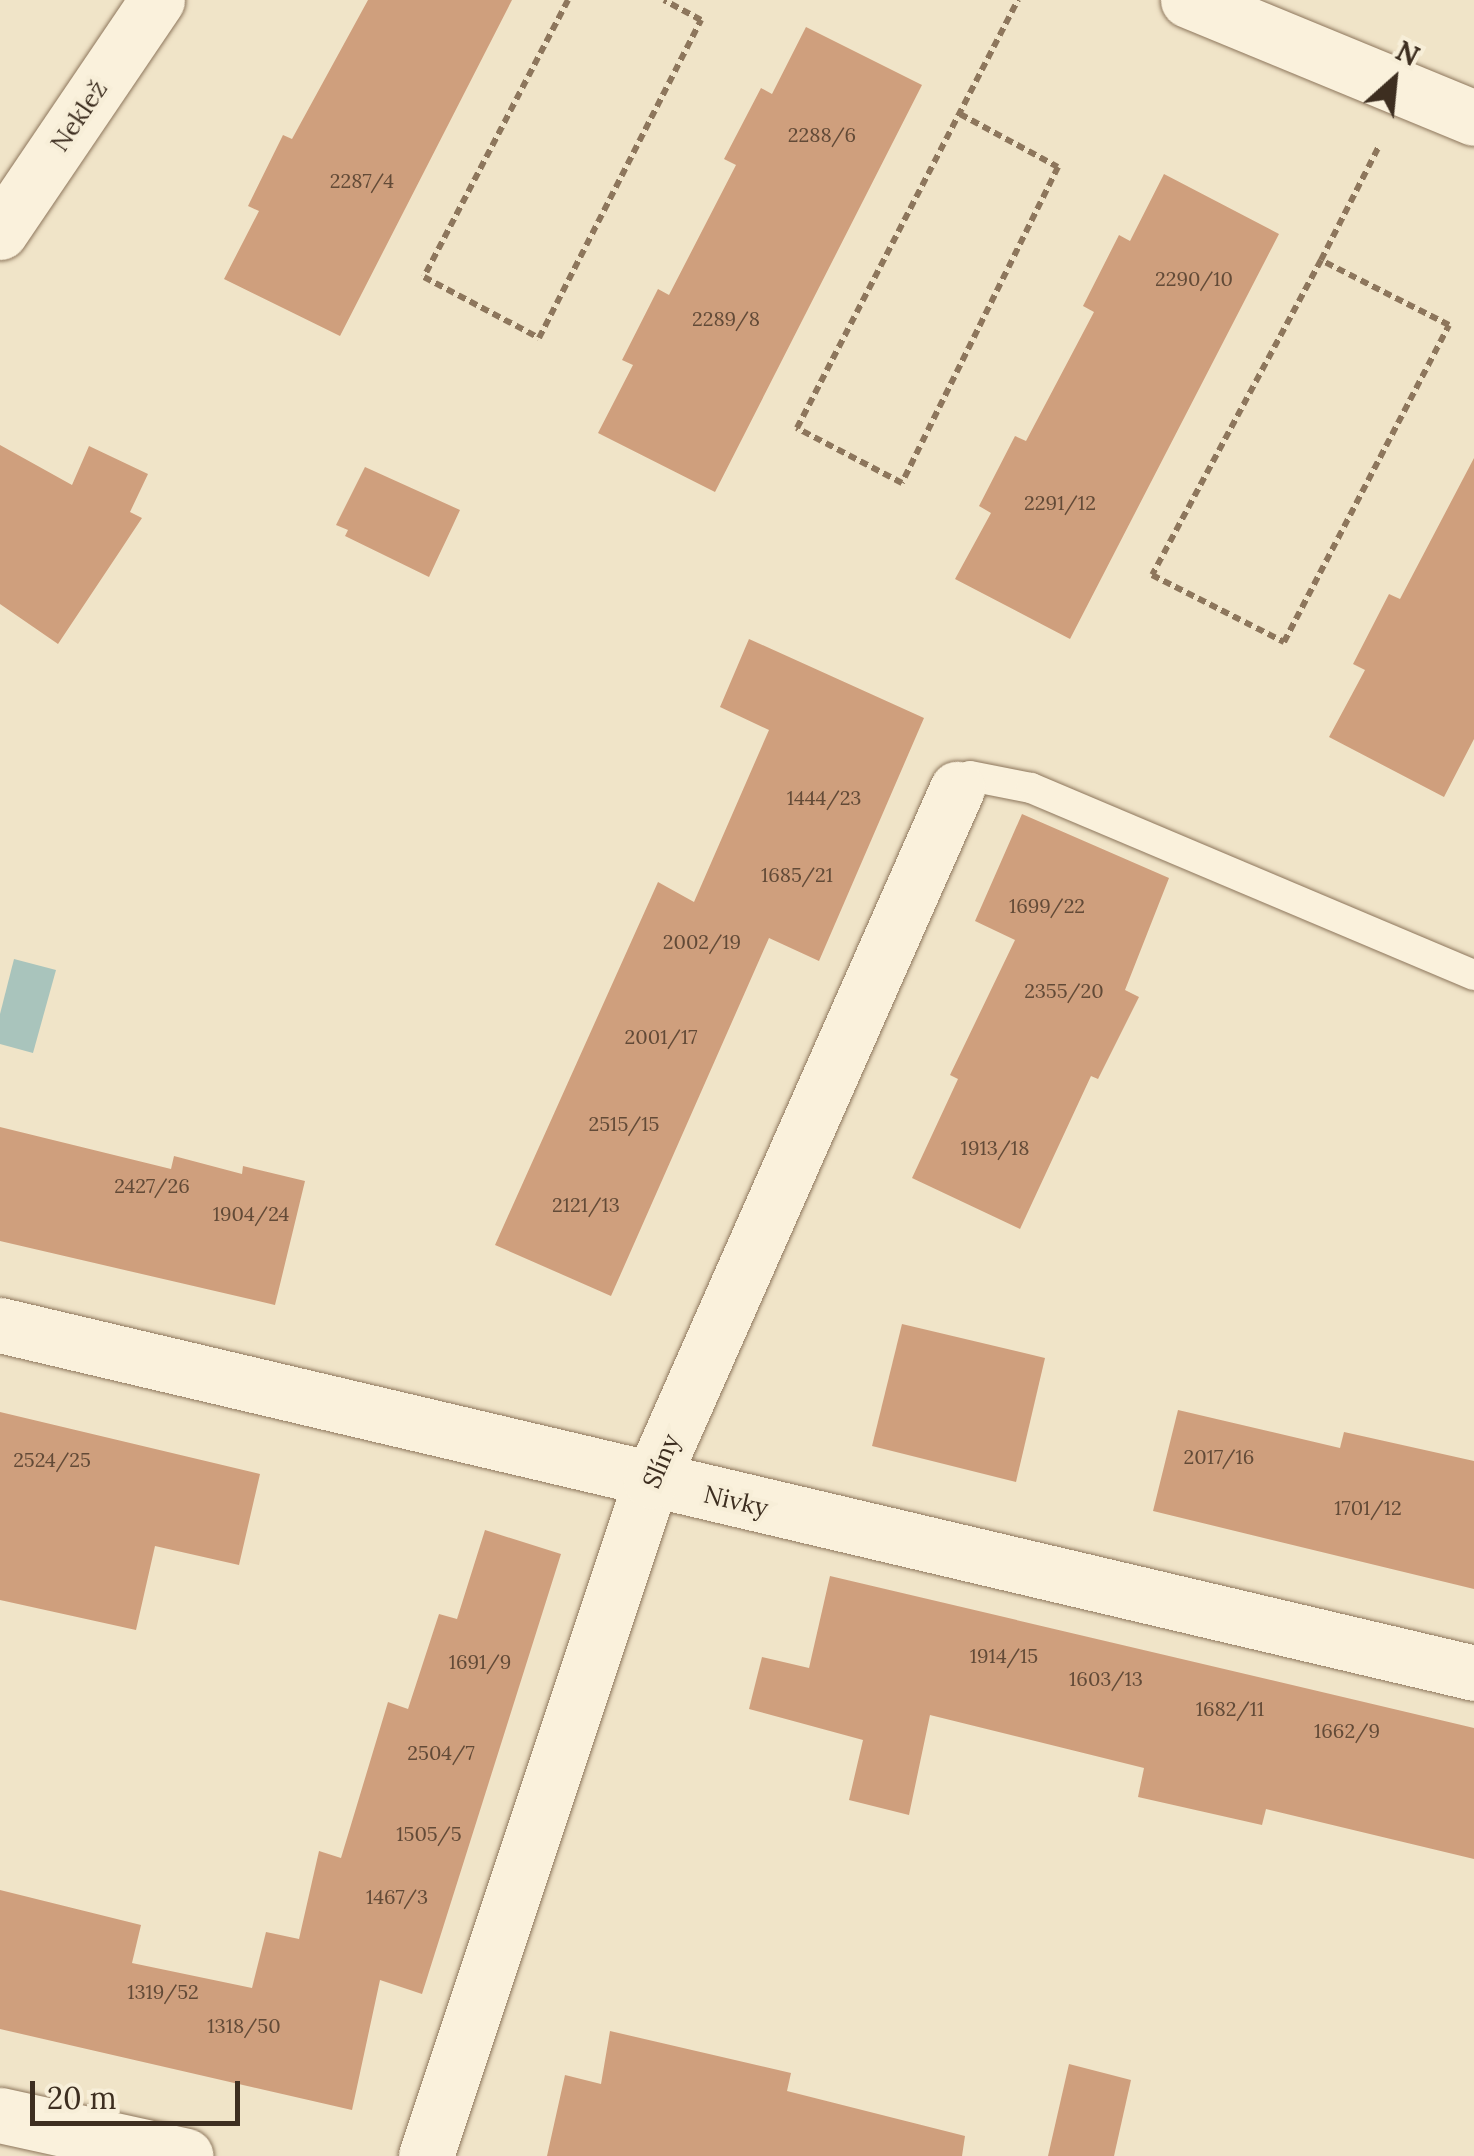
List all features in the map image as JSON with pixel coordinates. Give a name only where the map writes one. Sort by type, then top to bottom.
[{"type":"street","name":"Neklež","points":[[0,232],[157,0]]},
{"type":"street","points":[[1188,0],[1474,118]]},
{"type":"street","name":"Slíny","points":[[426,2156],[651,1481],[957,789]]},
{"type":"street","name":"Nivky","points":[[0,1324],[1474,1673]]},
{"type":"street","points":[[0,2114],[186,2156]]},
{"type":"lane","points":[[957,789],[970,776],[1031,788],[1474,976]]},
{"type":"path","points":[[568,0],[424,278],[539,338],[701,20],[664,0]]},
{"type":"path","points":[[960,114],[1058,167],[902,483],[797,428],[1018,0]]},
{"type":"path","points":[[1322,260],[1449,326],[1284,642],[1152,575],[1322,260],[1385,134]]},
{"type":"water","points":[[14,959],[56,970],[33,1053],[0,1044],[0,1014]]},
{"type":"building","points":[[368,0],[512,0],[340,336],[224,279],[259,211],[248,206],[283,135],[292,139]]},
{"type":"building","points":[[806,27],[922,85],[715,492],[598,433],[633,365],[622,360],[658,289],[669,295],[736,165],[724,159],[761,88],[772,94]]},
{"type":"building","points":[[1164,174],[1279,234],[1070,639],[955,579],[991,513],[979,506],[1015,436],[1026,441],[1094,312],[1083,306],[1119,235],[1130,241]]},
{"type":"building","points":[[0,445],[72,485],[89,446],[148,474],[130,512],[142,518],[58,644],[0,604]]},
{"type":"building","points":[[1474,458],[1474,739],[1444,797],[1329,737],[1365,670],[1353,664],[1389,594],[1400,599]]},
{"type":"building","points":[[365,467],[460,510],[429,577],[345,536],[348,530],[336,525]]},
{"type":"building","points":[[749,639],[924,718],[819,961],[769,938],[611,1296],[495,1245],[658,882],[694,902],[769,730],[720,707]]},
{"type":"building","points":[[1022,814],[1169,878],[1125,990],[1139,997],[1098,1079],[1091,1076],[1020,1229],[912,1178],[958,1079],[950,1075],[1015,940],[975,921]]},
{"type":"building","points":[[0,1127],[171,1169],[174,1156],[242,1174],[243,1166],[305,1181],[275,1305],[0,1241]]},
{"type":"building","points":[[902,1324],[1045,1358],[1016,1482],[872,1446]]},
{"type":"building","points":[[1178,1410],[1340,1448],[1344,1432],[1474,1461],[1474,1589],[1153,1511]]},
{"type":"building","points":[[0,1412],[260,1474],[239,1565],[155,1546],[136,1630],[0,1600]]},
{"type":"building","points":[[485,1530],[561,1554],[422,1994],[380,1980],[352,2110],[0,2029],[0,1890],[141,1925],[132,1963],[252,1988],[266,1932],[299,1939],[319,1851],[341,1858],[388,1702],[408,1709],[439,1614],[457,1619]]},
{"type":"building","points":[[830,1576],[1474,1728],[1474,1859],[1266,1809],[1262,1825],[1138,1797],[1144,1768],[930,1715],[909,1815],[849,1800],[863,1740],[749,1709],[762,1657],[809,1668]]},
{"type":"building","points":[[610,2031],[791,2073],[787,2091],[965,2136],[962,2156],[547,2156],[565,2075],[601,2084]]},
{"type":"building","points":[[1069,2064],[1131,2080],[1114,2156],[1048,2156]]}]
